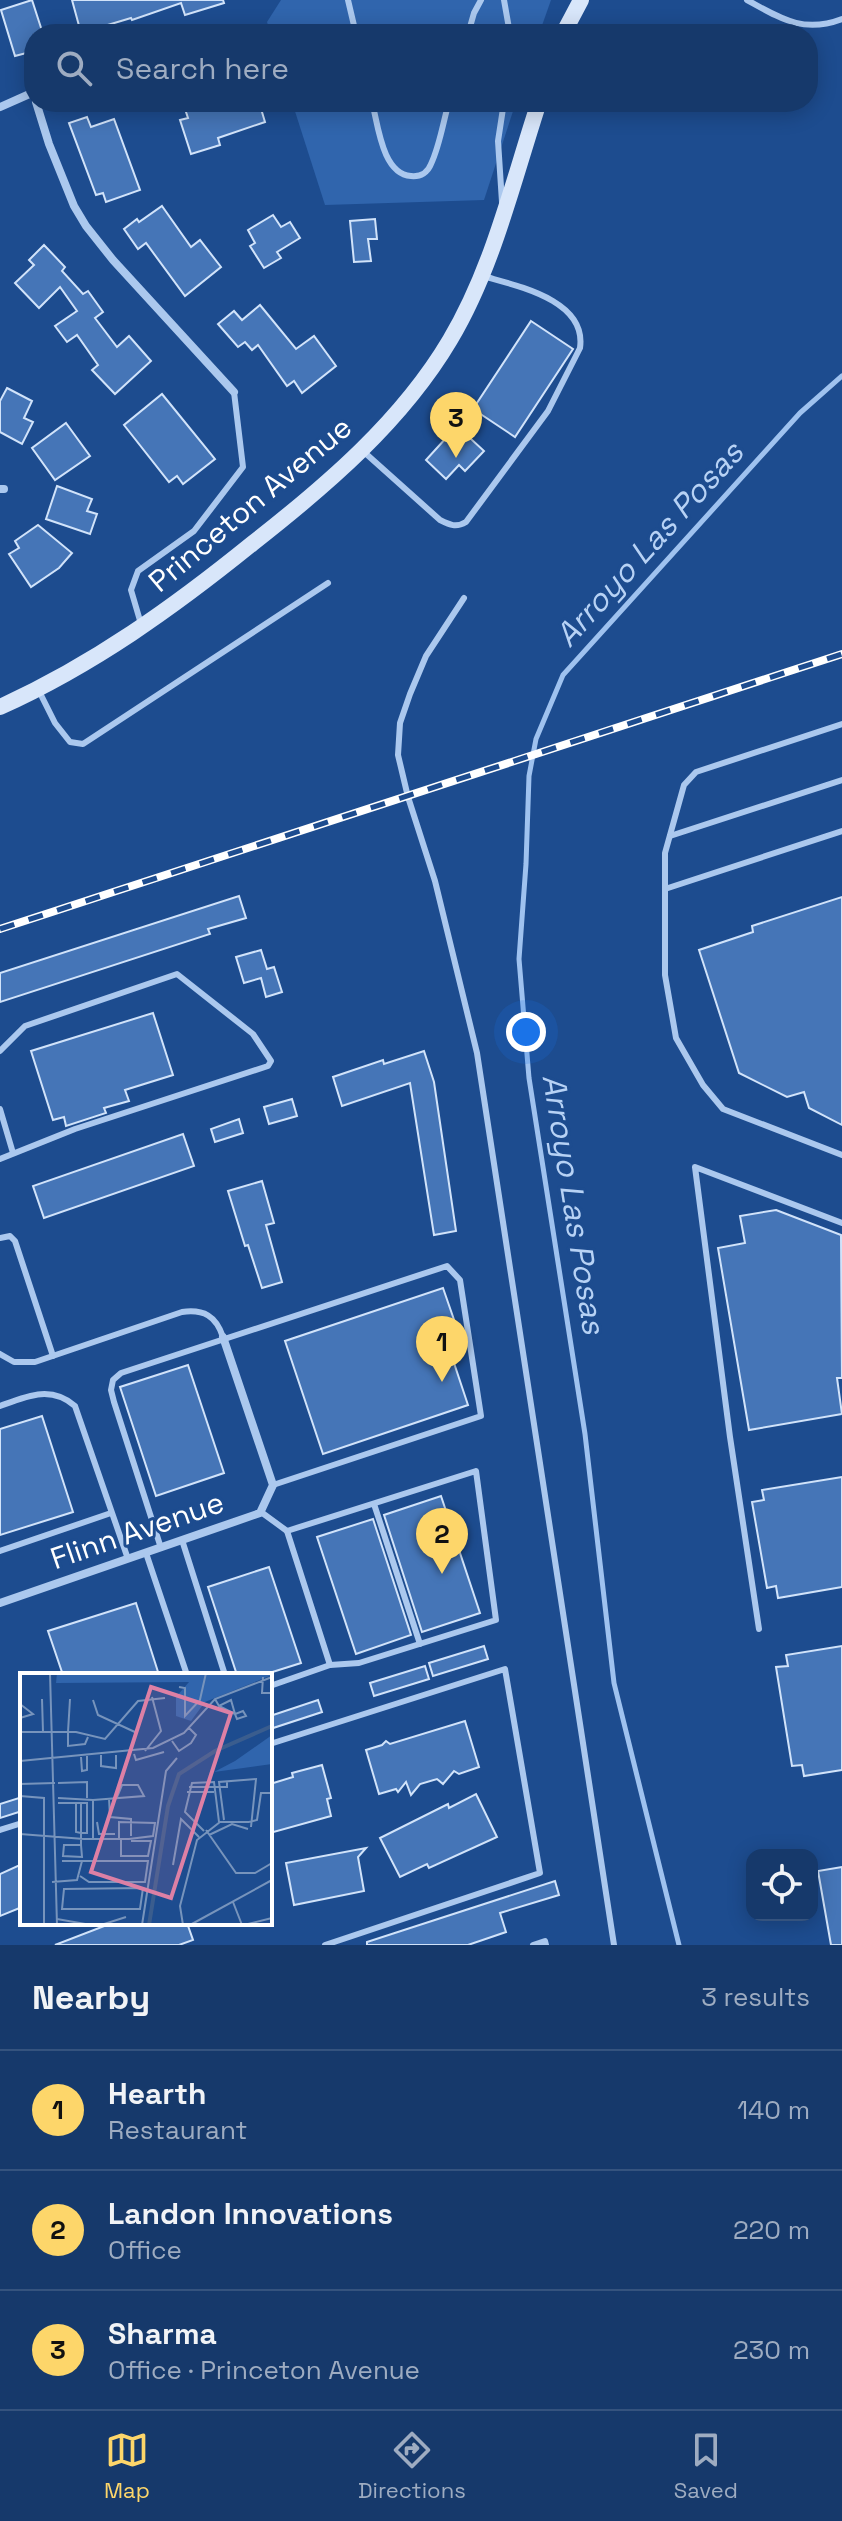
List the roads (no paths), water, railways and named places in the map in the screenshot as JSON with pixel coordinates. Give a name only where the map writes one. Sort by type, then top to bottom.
[{"type":"street","points":[[568,24],[581,0]]},
{"type":"street","points":[[0,107],[24,97]]},
{"type":"street","points":[[39,112],[74,206],[86,226],[113,260],[234,392]]},
{"type":"street","name":"Princeton Avenue","points":[[0,707],[91,661],[143,628],[303,504],[381,431],[450,341],[481,276],[536,112]]},
{"type":"street","points":[[224,1338],[273,1485]]},
{"type":"street","name":"Flinn Avenue","points":[[0,1603],[261,1512],[273,1485]]},
{"type":"lane","points":[[348,0],[354,24]]},
{"type":"lane","points":[[471,24],[481,0]]},
{"type":"lane","points":[[504,0],[508,24]]},
{"type":"lane","points":[[747,0],[792,24]]},
{"type":"lane","points":[[818,25],[842,19]]},
{"type":"lane","points":[[375,112],[386,155],[392,165],[407,176],[424,174],[431,166],[446,112]]},
{"type":"lane","points":[[502,112],[498,141],[502,213]]},
{"type":"lane","points":[[361,449],[440,520],[453,526],[460,525],[466,522],[548,411],[580,348],[577,324],[540,292],[481,276]]},
{"type":"lane","points":[[143,628],[131,590],[138,571],[194,531],[243,467],[234,392]]},
{"type":"lane","points":[[38,689],[55,723],[70,742],[83,744],[328,583]]},
{"type":"lane","points":[[464,598],[426,656],[410,694],[400,723],[398,755],[435,881],[477,1053],[614,1945]]},
{"type":"lane","points":[[842,724],[696,772],[684,785],[665,853],[665,975],[676,1038],[703,1085],[723,1109],[842,1155]]},
{"type":"lane","points":[[670,836],[842,780]]},
{"type":"lane","points":[[665,889],[842,831]]},
{"type":"lane","points":[[0,1051],[25,1026],[177,974],[253,1034],[271,1061],[268,1066],[75,1129],[0,1159]]},
{"type":"lane","points":[[0,1109],[13,1153]]},
{"type":"lane","points":[[759,1629],[695,1167],[842,1223]]},
{"type":"lane","points":[[0,1238],[10,1236],[15,1241],[53,1356]]},
{"type":"lane","points":[[161,1548],[114,1402],[113,1380],[121,1373],[447,1266],[460,1280],[481,1416],[273,1485]]},
{"type":"lane","points":[[0,1354],[14,1362],[35,1362],[182,1312],[198,1310],[213,1317],[224,1338]]},
{"type":"lane","points":[[0,1406],[27,1396],[49,1393],[64,1396],[75,1406],[128,1559]]},
{"type":"lane","points":[[272,1685],[330,1665],[359,1663],[496,1620],[476,1471],[287,1531]]},
{"type":"lane","points":[[374,1504],[420,1644]]},
{"type":"lane","points":[[261,1512],[287,1531],[330,1665]]},
{"type":"lane","points":[[0,1551],[111,1513]]},
{"type":"lane","points":[[182,1540],[224,1673]]},
{"type":"lane","points":[[146,1553],[186,1673]]},
{"type":"lane","points":[[272,1743],[505,1669],[540,1873],[325,1945]]},
{"type":"lane","points":[[0,1830],[20,1824]]},
{"type":"lane","points":[[533,1945],[545,1941],[546,1945]]},
{"type":"waterway","name":"Arroyo Las Posas","points":[[679,1945],[614,1683],[585,1434],[529,1078],[519,959],[529,776],[536,739],[563,675],[800,413],[842,376]]},
{"type":"railway","points":[[0,929],[842,654]]},
{"type":"place","name":"Sharma","points":[[456,458]]},
{"type":"place","name":"Hearth","points":[[442,1382]]},
{"type":"place","name":"Landon Innovations","points":[[442,1574]]}]
